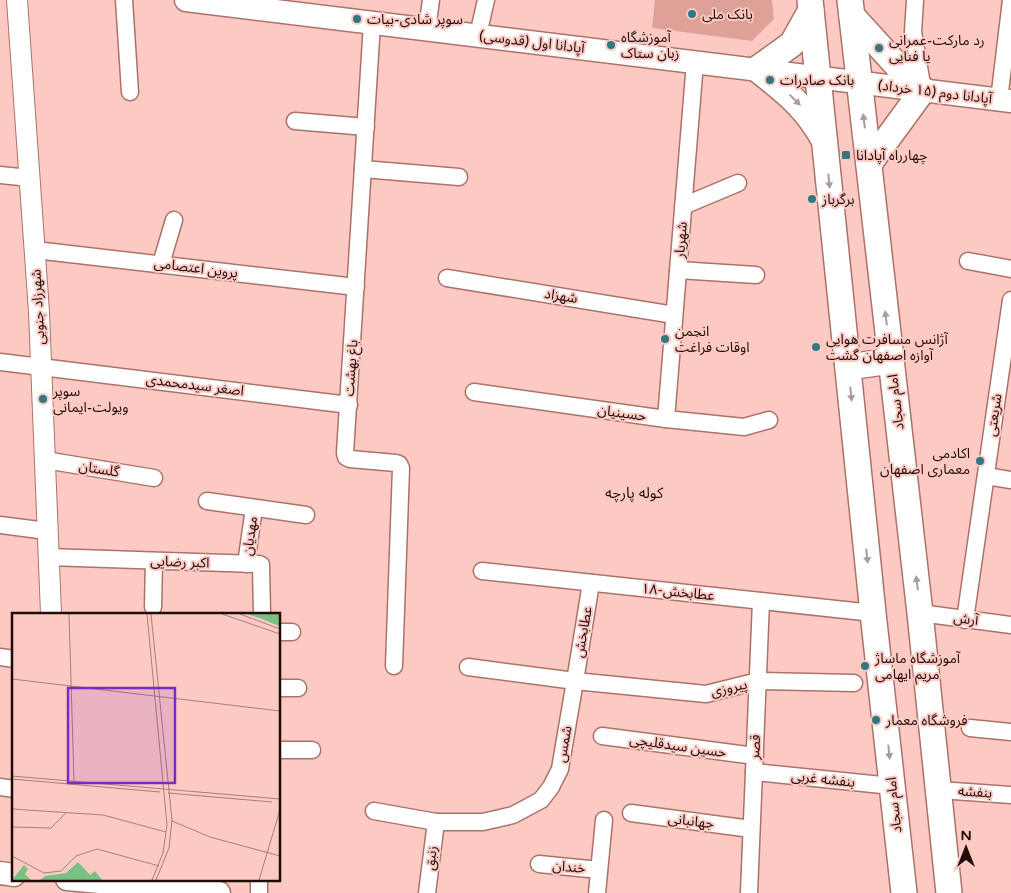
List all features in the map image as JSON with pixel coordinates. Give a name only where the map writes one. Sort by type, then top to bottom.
[{"type":"main road","name":"آپادانا اول (قدوسی)","points":[[186,0],[227,2],[427,29],[819,77]]},
{"type":"main road","points":[[810,5],[792,44],[757,70],[795,99],[815,124],[825,143]]},
{"type":"main road","name":"امام سجاد","points":[[810,5],[904,893]]},
{"type":"main road","points":[[851,8],[903,72],[923,90],[868,164]]},
{"type":"main road","name":"امام سجاد","points":[[851,8],[920,613],[949,893]]},
{"type":"main road","points":[[819,77],[859,82]]},
{"type":"main road","name":"آپادانا دوم (۱۵ خرداد)","points":[[859,82],[1005,100]]},
{"type":"main road","points":[[848,367],[891,361]]},
{"type":"main road","points":[[892,893],[900,856]]},
{"type":"main road","points":[[946,858],[962,893]]},
{"type":"main road","points":[[78,880],[219,893]]},
{"type":"street","name":"شهرزاد جنوبی","points":[[17,0],[35,250],[51,613]]},
{"type":"street","points":[[124,0],[130,92]]},
{"type":"street","points":[[427,29],[431,0]]},
{"type":"street","points":[[478,35],[486,0]]},
{"type":"street","points":[[915,0],[913,32],[923,90]]},
{"type":"street","points":[[1005,100],[1011,0]]},
{"type":"street","name":"باغ بهشت","points":[[372,22],[345,453],[346,457],[350,459],[396,463],[401,468],[394,666]]},
{"type":"street","name":"شهریار","points":[[666,419],[696,62]]},
{"type":"street","points":[[295,121],[366,127]]},
{"type":"street","points":[[363,169],[459,177]]},
{"type":"street","points":[[0,175],[30,178]]},
{"type":"street","points":[[683,206],[738,184]]},
{"type":"street","points":[[161,264],[174,220]]},
{"type":"street","name":"پروین اعتصامی","points":[[35,250],[356,287]]},
{"type":"street","points":[[968,261],[1011,269]]},
{"type":"street","points":[[678,270],[756,275]]},
{"type":"street","name":"شهزاد","points":[[447,278],[674,315]]},
{"type":"street","name":"شریعتی","points":[[965,620],[1011,300]]},
{"type":"street","name":"اصغر سیدمحمدی","points":[[0,362],[349,404]]},
{"type":"street","name":"حسینیان","points":[[474,392],[666,419],[744,427],[769,420]]},
{"type":"street","name":"گلستان","points":[[44,460],[154,478]]},
{"type":"street","points":[[986,476],[1011,480]]},
{"type":"street","points":[[207,501],[306,516]]},
{"type":"street","name":"مهدیان","points":[[246,564],[254,508]]},
{"type":"street","points":[[0,524],[47,531]]},
{"type":"street","name":"اکبر رضایی","points":[[48,557],[246,564]]},
{"type":"street","points":[[153,606],[154,561]]},
{"type":"street","points":[[246,564],[260,564],[261,566],[262,613]]},
{"type":"street","name":"۱۸-عطابخش","points":[[482,571],[873,613]]},
{"type":"street","name":"عطابخش","points":[[575,681],[591,583]]},
{"type":"street","name":"قصر","points":[[748,893],[762,601]]},
{"type":"street","name":"آرش","points":[[920,613],[1011,625]]},
{"type":"street","points":[[468,667],[575,681]]},
{"type":"street","name":"پیروزی","points":[[575,681],[706,694],[758,681],[854,683]]},
{"type":"street","name":"شمس","points":[[374,811],[436,822],[483,822],[513,815],[541,800],[560,770],[575,681]]},
{"type":"street","points":[[280,688],[298,688]]},
{"type":"street","points":[[970,728],[1011,732]]},
{"type":"street","name":"حسین سیدقلیچی","points":[[602,736],[754,764]]},
{"type":"street","points":[[280,750],[312,750]]},
{"type":"street","name":"بنفشه غربی","points":[[754,764],[892,786]]},
{"type":"street","name":"بنفشه","points":[[938,790],[1011,795]]},
{"type":"street","name":"جهانبانی","points":[[631,813],[751,829]]},
{"type":"street","points":[[597,893],[604,820]]},
{"type":"street","name":"زنبق","points":[[427,893],[436,822]]},
{"type":"street","name":"خندان","points":[[539,864],[598,870]]},
{"type":"street","points":[[259,880],[259,893]]},
{"type":"building","name":"بانک ملی","points":[[655,0],[772,0],[774,19],[752,41],[652,28]]},
{"type":"place","name":"بانک ملی","points":[[692,14]]},
{"type":"place","name":"سوپر شادی-بیات","points":[[357,19]]},
{"type":"place","name":"آموزشگاه زبان ستاک","points":[[611,45]]},
{"type":"place","name":"رد مارکت-عمرانی یا فنایی","points":[[879,48]]},
{"type":"place","name":"بانک صادرات","points":[[770,80]]},
{"type":"place","name":"چهارراه آپادانا","points":[[846,155]]},
{"type":"place","name":"برگرباز","points":[[812,199]]},
{"type":"place","name":"انجمن اوقات فراغت","points":[[665,339]]},
{"type":"place","name":"آژانس مسافرت هوایی آوازه اصفهان گشت","points":[[816,347]]},
{"type":"place","name":"سوپر ویولت-ایمانی","points":[[43,399]]},
{"type":"place","name":"اکادمی معماری اصفهان","points":[[980,461]]},
{"type":"place","name":"آموزشگاه ماساژ مریم ایهامی","points":[[865,666]]},
{"type":"place","name":"فروشگاه معمار","points":[[876,720]]},
{"type":"district","name":"کوله پارچه","points":[[634,493]]}]
